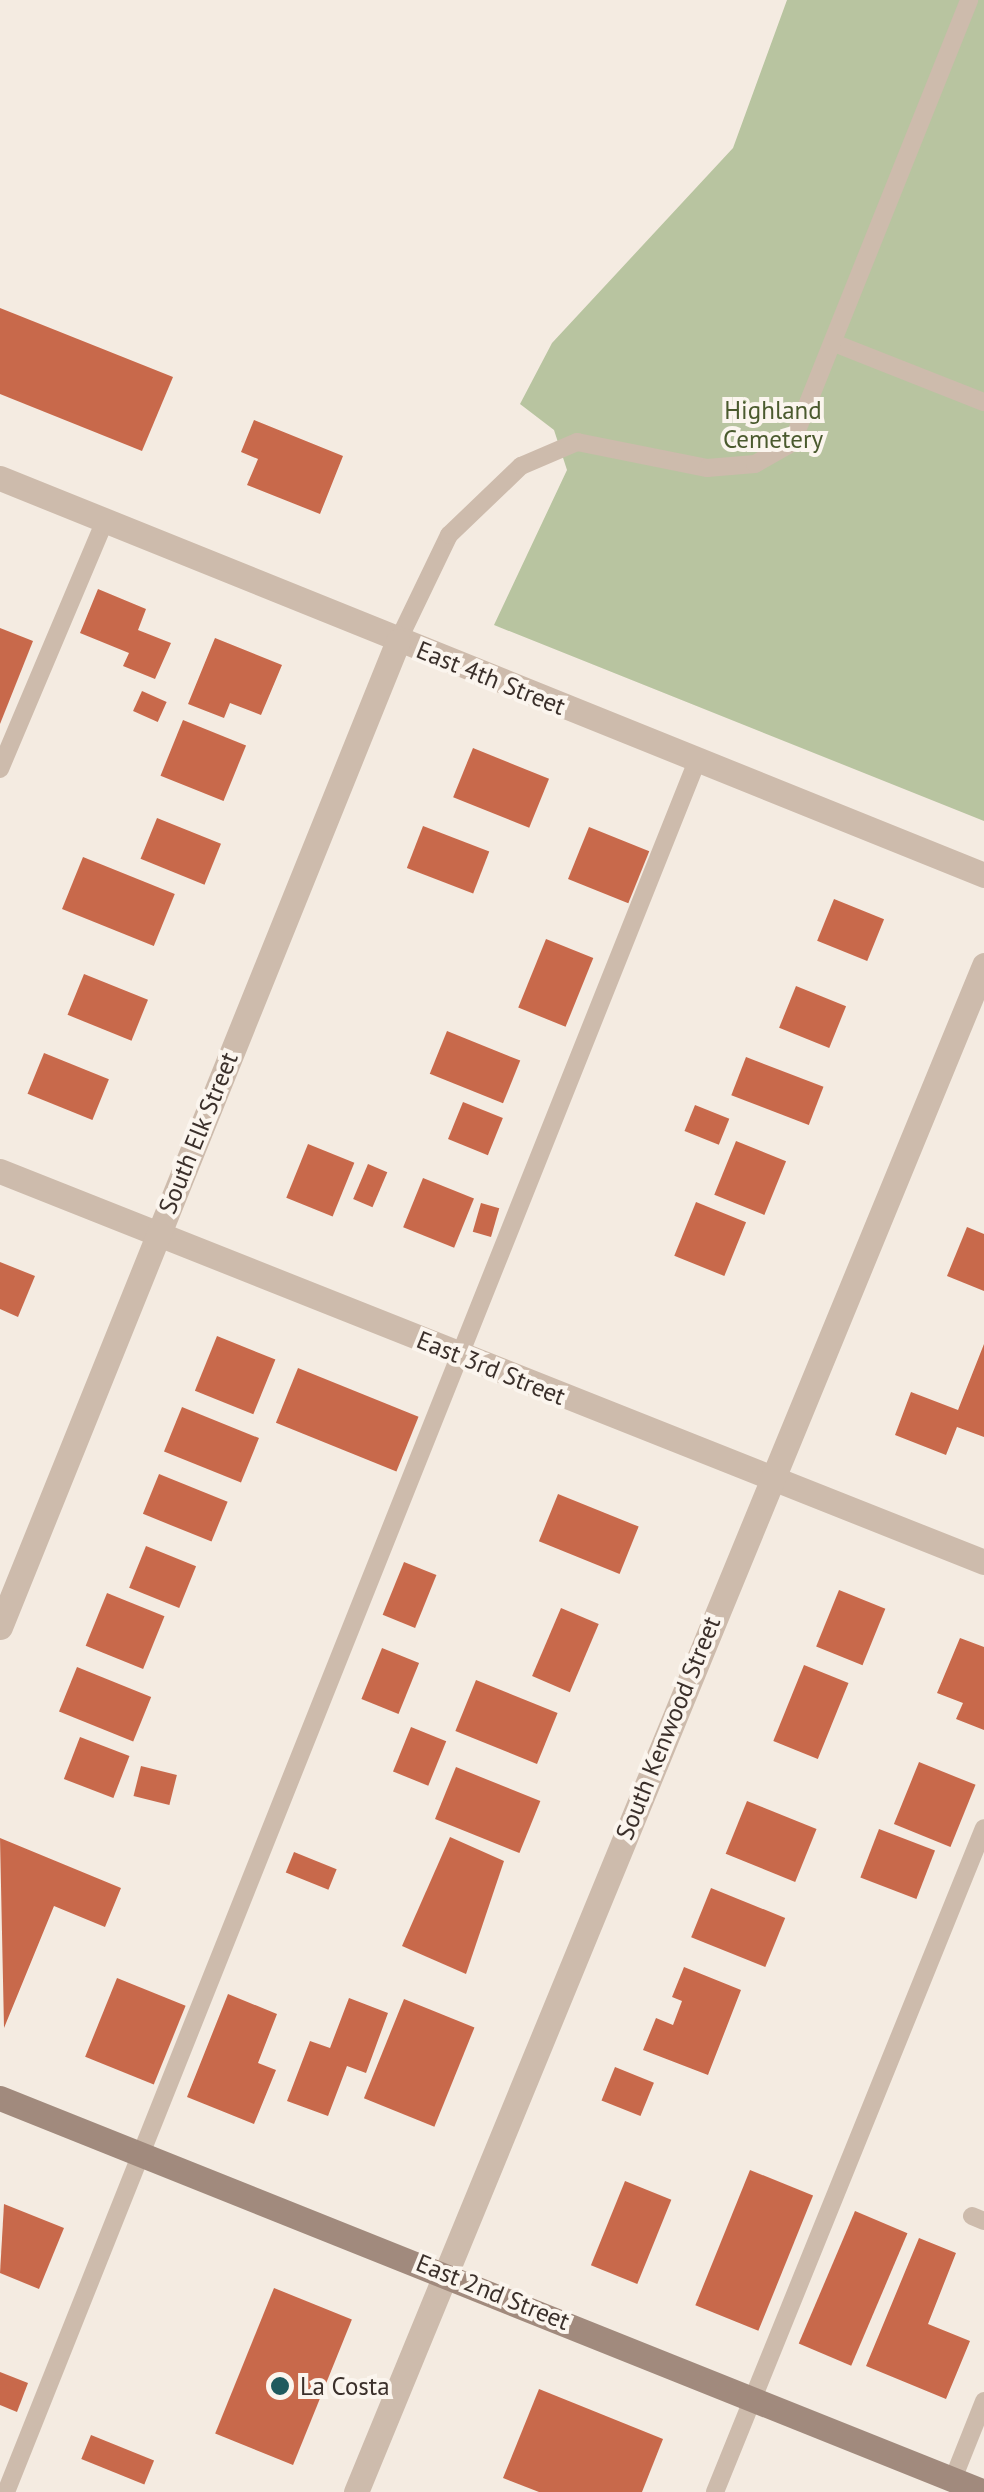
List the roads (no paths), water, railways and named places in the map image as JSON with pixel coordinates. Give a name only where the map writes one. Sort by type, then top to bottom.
[{"type":"main road","name":"East 2nd Street","points":[[0,2098],[444,2272],[984,2492]]},
{"type":"street","name":"East 4th Street","points":[[0,478],[984,875]]},
{"type":"street","name":"South Elk Street","points":[[0,1626],[398,640]]},
{"type":"street","name":"South Kenwood Street","points":[[356,2492],[984,965]]},
{"type":"street","name":"East 3rd Street","points":[[0,1171],[984,1562]]},
{"type":"lane","points":[[398,640],[449,535],[521,466],[577,442],[707,468],[755,464],[792,443],[969,0]]},
{"type":"lane","points":[[834,342],[984,402]]},
{"type":"lane","points":[[0,770],[106,521]]},
{"type":"lane","points":[[6,2492],[463,1357],[698,761]]},
{"type":"lane","points":[[715,2492],[984,1828]]},
{"type":"lane","points":[[953,2479],[984,2401]]},
{"type":"place","name":"La Costa","points":[[280,2386]]},
{"type":"park label","name":"Highland Cemetery","points":[[773,426]]}]
